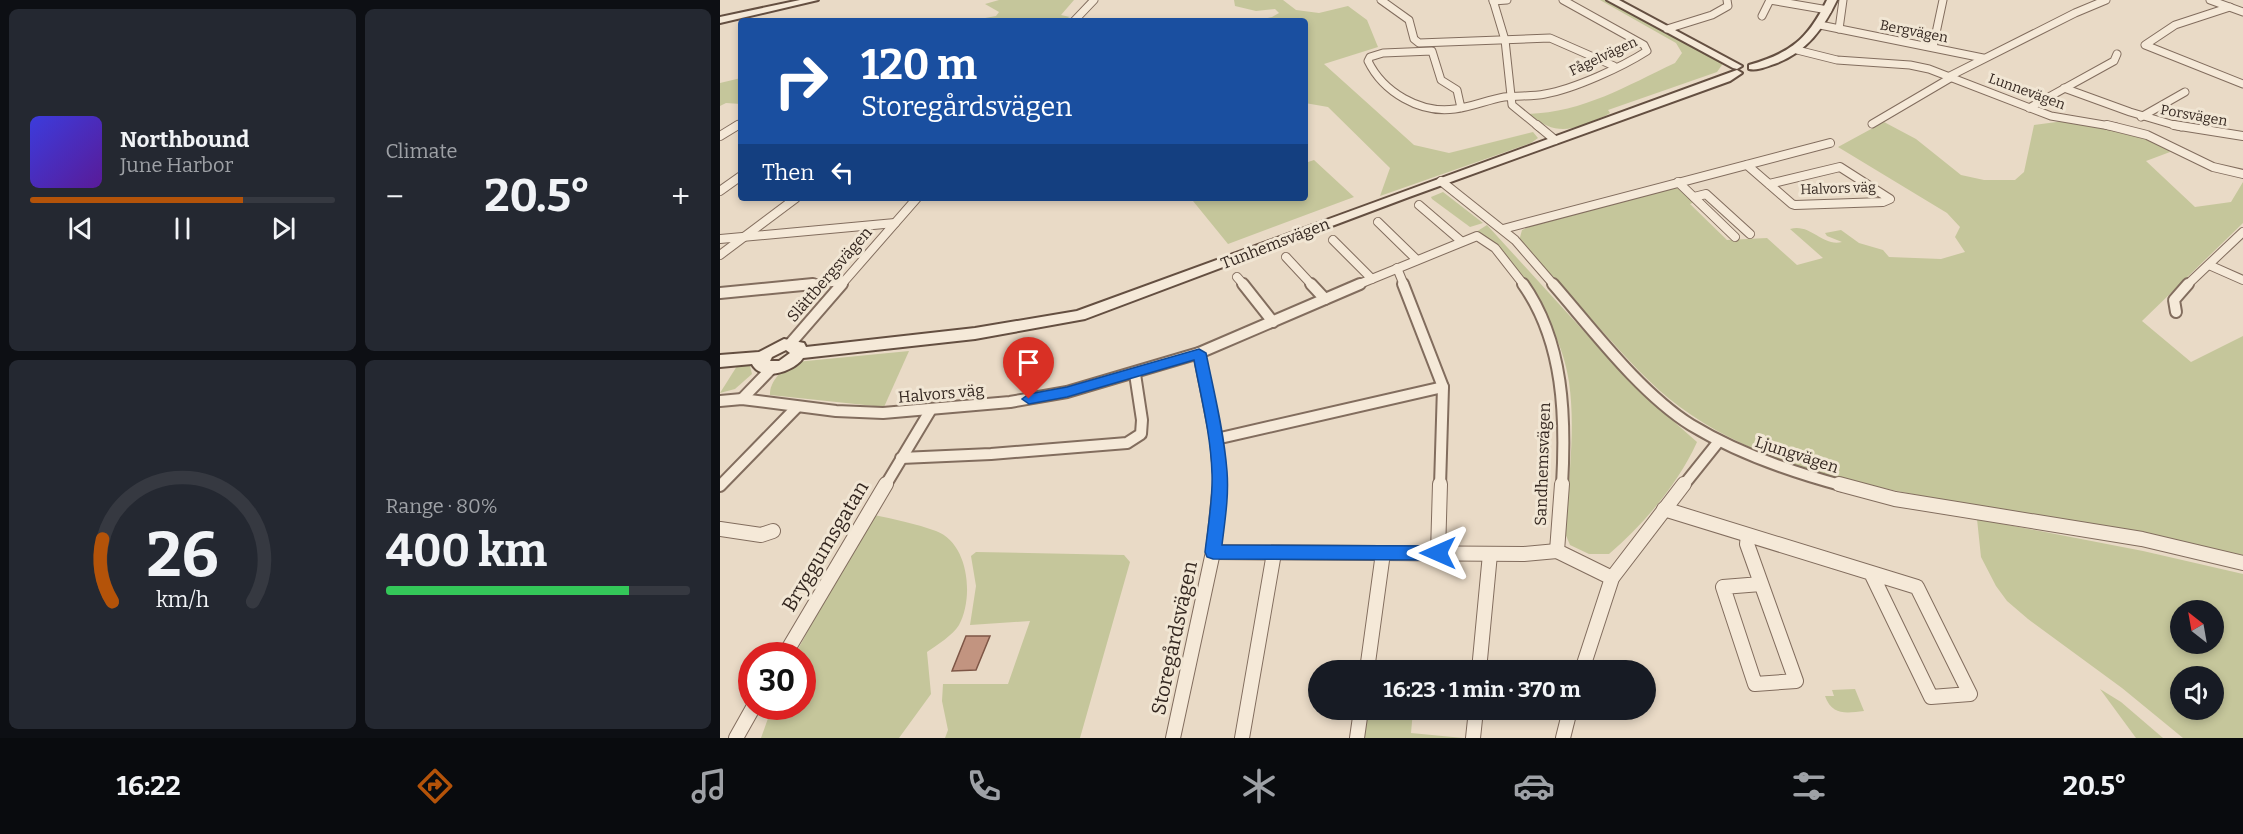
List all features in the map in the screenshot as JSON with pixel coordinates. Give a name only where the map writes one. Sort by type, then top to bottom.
[{"type":"street","points":[[780,6],[800,0]]},
{"type":"street","points":[[720,20],[813,0]]},
{"type":"street","points":[[1077,18],[1094,0]]},
{"type":"street","points":[[1381,0],[1409,20],[1414,39],[1419,43],[1550,38],[1614,66]]},
{"type":"street","points":[[1507,0],[1493,0],[1505,40],[1509,97],[1512,105],[1520,114],[1555,140]]},
{"type":"street","name":"Fågelvägen","points":[[1461,108],[1458,90],[1441,80],[1432,51],[1383,53],[1370,57],[1368,61],[1379,78],[1413,101],[1436,110],[1461,108],[1509,97],[1557,91],[1643,53],[1647,47],[1563,0]]},
{"type":"street","points":[[1612,0],[1737,69]]},
{"type":"street","points":[[1667,29],[1725,9],[1728,6],[1727,0]]},
{"type":"street","points":[[1762,16],[1770,0],[1830,5],[1810,40],[1797,50]]},
{"type":"street","points":[[1839,29],[1843,19],[1840,8],[1843,0]]},
{"type":"street","points":[[1933,47],[1943,0]]},
{"type":"street","points":[[2210,0],[2243,12]]},
{"type":"street","points":[[1872,124],[1983,58],[2100,1]]},
{"type":"street","points":[[2230,7],[2175,25],[2145,45],[2243,84]]},
{"type":"street","points":[[1700,19],[1713,25]]},
{"type":"street","name":"Bergvägen","points":[[1820,25],[1983,58]]},
{"type":"street","name":"Tunhemsvägen","points":[[794,349],[967,334],[1044,324],[1080,315],[1555,140],[1737,69],[1755,74],[1758,71],[1753,67],[1771,63],[1797,50]]},
{"type":"street","name":"Lunnevägen","points":[[1797,50],[1845,61],[1910,65],[1951,76],[2029,108],[2063,119],[2134,131],[2173,146],[2213,167],[2243,174]]},
{"type":"street","points":[[2029,108],[2114,61],[2117,54]]},
{"type":"street","name":"Porsvägen","points":[[2064,88],[2141,117],[2183,129],[2243,136]]},
{"type":"street","name":"Porsvägen","points":[[2141,117],[2185,92]]},
{"type":"street","points":[[720,136],[738,125]]},
{"type":"street","points":[[1503,229],[1533,219],[1830,143]]},
{"type":"street","name":"Halvors väg","points":[[1747,165],[1769,184],[1796,205],[1883,202],[1890,199],[1840,167],[1769,184]]},
{"type":"street","points":[[720,191],[738,178]]},
{"type":"street","name":"Ljungvägen","points":[[1441,181],[1503,229],[1634,376],[1690,424],[1745,454],[1810,477],[1895,499],[2142,539],[2243,563]]},
{"type":"street","points":[[1678,182],[1735,237]]},
{"type":"street","points":[[1694,197],[1706,194],[1750,234]]},
{"type":"street","points":[[720,255],[792,201]]},
{"type":"street","name":"Slättbergsvägen","points":[[794,349],[844,281],[914,201]]},
{"type":"street","points":[[1419,205],[1461,241]]},
{"type":"street","points":[[1378,222],[1417,260]]},
{"type":"street","points":[[720,239],[895,223]]},
{"type":"street","points":[[2176,312],[2174,300],[2178,294],[2243,232]]},
{"type":"street","name":"Halvors väg","points":[[742,399],[797,407],[876,413],[930,411],[1010,402],[1067,392],[1135,374],[1199,353],[1477,236]]},
{"type":"street","name":"Sandhemsvägen","points":[[1477,236],[1482,237],[1493,246],[1517,274],[1538,306],[1552,345],[1561,381],[1564,411],[1557,551]]},
{"type":"street","points":[[1332,240],[1372,279]]},
{"type":"street","points":[[1286,257],[1325,299]]},
{"type":"street","points":[[2209,265],[2243,280]]},
{"type":"street","points":[[1397,268],[1443,387],[1438,553]]},
{"type":"street","points":[[1237,277],[1273,321]]},
{"type":"street","points":[[720,293],[844,281]]},
{"type":"street","points":[[720,361],[785,364],[794,349]]},
{"type":"street","name":"Storegårdsvägen","points":[[1173,738],[1213,552],[1219,503],[1220,473],[1216,439],[1199,353]]},
{"type":"street","points":[[720,401],[742,399],[767,362]]},
{"type":"street","points":[[901,458],[991,454],[1127,443],[1141,434],[1142,420],[1135,374]]},
{"type":"street","points":[[1216,439],[1443,387]]},
{"type":"street","points":[[720,486],[797,407]]},
{"type":"street","name":"Bryggumsgatan","points":[[792,642],[930,411]]},
{"type":"street","points":[[1585,660],[1612,578],[1719,441]]},
{"type":"street","points":[[1664,509],[1917,587],[1970,694],[1931,697],[1871,573]]},
{"type":"street","points":[[720,529],[761,535],[773,531]]},
{"type":"street","points":[[1748,536],[1747,544],[1796,681],[1755,684],[1723,587],[1761,584]]},
{"type":"street","points":[[1213,552],[1490,554],[1557,551],[1612,578]]},
{"type":"street","points":[[1242,738],[1274,553]]},
{"type":"street","points":[[1368,660],[1383,553]]},
{"type":"street","points":[[1480,660],[1490,554]]},
{"type":"street","points":[[736,738],[746,720]]},
{"type":"street","points":[[1358,738],[1360,720]]},
{"type":"street","points":[[1473,738],[1475,720]]},
{"type":"street","points":[[1563,738],[1568,720]]},
{"type":"green space","points":[[999,0],[1074,0],[1061,15],[1070,17],[1068,18],[985,18],[996,16],[999,12],[985,4]]},
{"type":"green space","points":[[1234,0],[1283,0],[1296,10],[1319,13],[1348,6],[1367,20],[1378,47],[1324,64],[1414,145],[1449,153],[1533,132],[1538,138],[1531,143],[1380,196],[1390,168],[1328,107],[1308,104],[1308,18],[1268,18],[1279,13],[1275,9],[1256,11],[1235,6]]},
{"type":"green space","points":[[1600,0],[1608,0],[1724,62],[1717,72],[1608,110],[1610,113],[1584,125],[1558,129],[1539,122],[1528,114],[1568,108],[1622,89],[1675,63],[1682,53],[1676,43]]},
{"type":"green space","points":[[738,79],[738,104],[726,103],[720,106],[720,83]]},
{"type":"green space","points":[[2064,121],[2121,130],[2162,145],[2170,152],[2146,161],[2195,207],[2231,202],[2243,182],[2243,223],[2142,321],[2191,362],[2243,336],[2243,555],[1881,488],[1839,478],[1756,450],[1717,431],[1659,390],[1519,241],[1522,230],[1538,223],[1674,188],[1680,189],[1695,202],[1690,204],[1727,240],[1767,238],[1797,265],[1823,258],[1790,229],[1797,228],[1835,243],[1842,242],[1825,233],[1841,230],[1859,243],[1883,250],[1889,257],[1941,259],[1965,252],[1955,237],[1960,227],[1947,213],[1838,147],[1884,122],[1916,139],[1961,175],[1984,180],[2015,180],[2024,172],[2034,125]]},
{"type":"green space","points":[[1314,160],[1354,197],[1228,244],[1193,201],[1308,201],[1308,162]]},
{"type":"green space","points":[[1443,192],[1483,223],[1470,227],[1432,199],[1431,197]]},
{"type":"green space","points":[[1487,225],[1610,360],[1655,405],[1697,442],[1680,473],[1659,503],[1609,554],[1589,554],[1570,545],[1565,533],[1572,438],[1567,369],[1553,330],[1526,282],[1504,253],[1491,241],[1476,232]]},
{"type":"green space","points":[[909,351],[884,407],[770,395],[772,385],[778,375],[796,362]]},
{"type":"green space","points":[[737,366],[750,366],[752,374],[735,389],[720,393]]},
{"type":"green space","points":[[874,515],[936,531],[947,537],[956,547],[966,572],[964,614],[953,632],[927,652],[931,694],[899,738],[761,738],[767,720],[816,720],[816,642],[802,642]]},
{"type":"green space","points":[[1977,519],[2143,551],[2243,574],[2243,738],[2183,738],[2122,688],[2028,619],[2007,601],[1996,586],[1981,557]]},
{"type":"green space","points":[[976,552],[1124,555],[1130,562],[1080,738],[945,738],[948,730],[942,701],[943,684],[1008,684],[1030,621],[970,625],[976,586],[971,556]]},
{"type":"green space","points":[[1855,689],[1864,711],[1841,712],[1832,707],[1825,696],[1834,696],[1832,690]]},
{"type":"green space","points":[[2100,689],[2121,702],[2163,738],[2136,738]]},
{"type":"green space","points":[[1367,720],[1412,720],[1411,733],[1463,738],[1364,738]]},
{"type":"building","points":[[966,636],[990,636],[976,670],[952,671]]},
{"type":"route","points":[[1029,399],[1067,392],[1135,374],[1199,353],[1216,439],[1220,473],[1213,552],[1438,553]]}]
